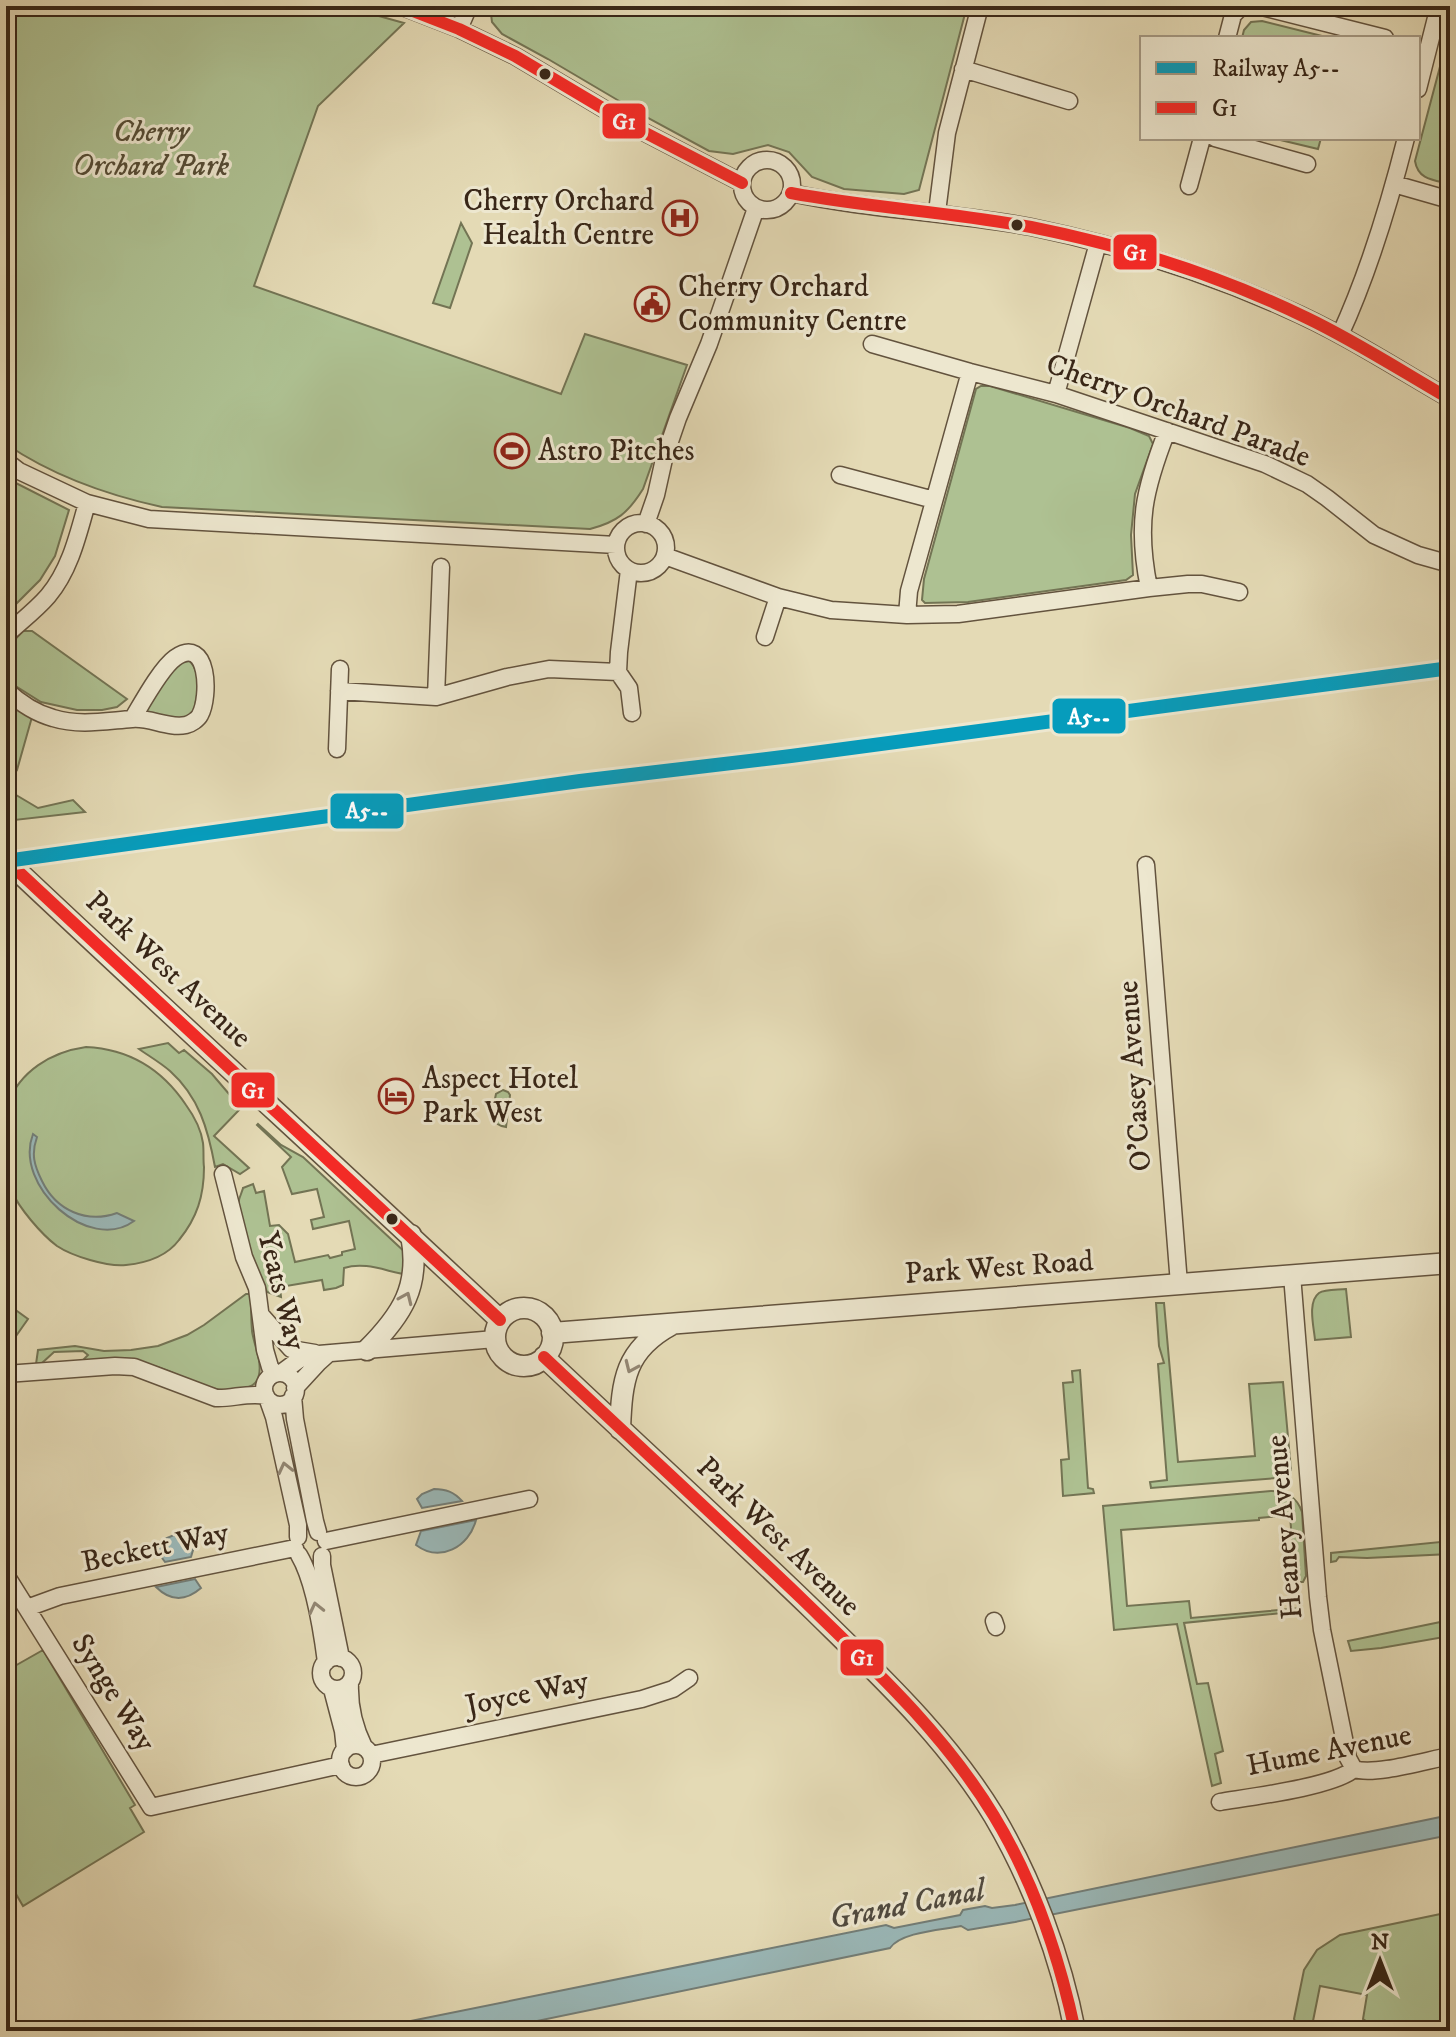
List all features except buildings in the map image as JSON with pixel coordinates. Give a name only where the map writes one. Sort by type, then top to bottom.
[{"type":"street","points":[[400,6],[459,29],[515,56],[636,128],[742,183]]},
{"type":"street","points":[[459,29],[469,6]]},
{"type":"street","points":[[937,212],[947,133],[980,6]]},
{"type":"street","points":[[1228,36],[1233,15],[1242,6]]},
{"type":"street","points":[[1258,6],[1377,36]]},
{"type":"street","points":[[1420,73],[1423,48],[1439,6]]},
{"type":"street","points":[[963,69],[1069,101]]},
{"type":"street","points":[[1189,186],[1201,140]]},
{"type":"street","points":[[1222,140],[1307,164]]},
{"type":"street","points":[[1340,335],[1355,301],[1405,140]]},
{"type":"street","points":[[757,162],[778,162],[790,175],[791,193],[775,209],[756,208],[748,201],[742,183],[747,170],[757,162]]},
{"type":"street","points":[[1394,184],[1450,200]]},
{"type":"street","points":[[791,193],[836,203],[937,212],[1030,227],[1173,265],[1285,308],[1340,335],[1450,399]]},
{"type":"street","points":[[646,524],[678,418],[709,344],[756,208]]},
{"type":"street","points":[[1056,394],[1098,243]]},
{"type":"street","name":"Cherry Orchard Parade","points":[[872,344],[1056,394],[1265,464],[1291,475],[1327,498],[1374,535],[1418,555],[1450,564]]},
{"type":"street","points":[[907,615],[909,591],[970,372]]},
{"type":"street","points":[[1149,588],[1143,512],[1149,479],[1167,431]]},
{"type":"street","points":[[6,461],[19,471],[87,503],[149,519],[616,545]]},
{"type":"street","points":[[840,475],[934,500]]},
{"type":"street","points":[[6,635],[47,597],[59,581],[87,503]]},
{"type":"street","points":[[638,523],[661,532],[667,548],[662,563],[651,572],[636,573],[619,559],[616,545],[624,530],[638,523]]},
{"type":"street","points":[[665,556],[778,597],[831,610],[907,615],[958,614],[1149,588],[1202,584],[1239,592]]},
{"type":"street","points":[[436,697],[441,567]]},
{"type":"street","points":[[629,570],[618,672],[629,688],[632,713]]},
{"type":"street","points":[[765,637],[778,597]]},
{"type":"street","points":[[6,690],[32,711],[55,719],[101,723],[133,718],[188,725],[200,717],[204,702],[206,676],[200,659],[188,653],[176,657],[133,718]]},
{"type":"street","points":[[337,749],[340,669]]},
{"type":"street","points":[[339,691],[436,697],[549,669],[618,672]]},
{"type":"street","name":"Park West Avenue","points":[[6,860],[411,1235],[498,1330]]},
{"type":"street","name":"O'Casey Avenue","points":[[1146,865],[1179,1284]]},
{"type":"street","name":"Yeats Way","points":[[223,1174],[244,1257],[257,1288],[265,1350],[270,1367],[278,1374]]},
{"type":"street","points":[[367,1350],[392,1323],[409,1293],[415,1258],[411,1235]]},
{"type":"street","name":"Park West Road","points":[[552,1333],[1450,1263]]},
{"type":"street","name":"Heaney Avenue","points":[[1292,1275],[1322,1630],[1348,1758],[1354,1769]]},
{"type":"street","points":[[516,1309],[535,1310],[550,1324],[550,1350],[537,1362],[528,1365],[510,1362],[503,1356],[498,1330],[507,1313],[516,1309]]},
{"type":"street","points":[[261,1315],[291,1349],[324,1354]]},
{"type":"street","points":[[620,1429],[622,1387],[631,1362],[641,1347],[675,1323]]},
{"type":"street","points":[[334,1660],[323,1639],[307,1568],[297,1547],[298,1525],[265,1383],[300,1359],[498,1330]]},
{"type":"street","points":[[6,1374],[134,1367],[216,1398],[251,1395],[281,1404],[290,1400],[324,1354]]},
{"type":"street","name":"Park West Avenue","points":[[544,1357],[770,1569],[929,1727],[994,1816],[1024,1876],[1054,1951],[1075,2031]]},
{"type":"street","points":[[278,1374],[289,1376],[294,1392]]},
{"type":"street","name":"Yeats Way","points":[[294,1392],[295,1419],[322,1543],[334,1660]]},
{"type":"street","points":[[322,1543],[529,1499]]},
{"type":"street","points":[[297,1547],[305,1531],[314,1530],[322,1543]]},
{"type":"street","points":[[297,1547],[308,1560],[313,1560],[322,1543]]},
{"type":"street","name":"Beckett Way","points":[[27,1608],[60,1596],[297,1547]]},
{"type":"street","name":"Synge Way","points":[[6,1575],[151,1807],[343,1757]]},
{"type":"street","points":[[334,1660],[346,1660],[352,1667],[349,1695],[355,1729],[368,1751],[372,1766],[361,1777],[351,1776],[342,1769],[343,1731],[332,1689],[321,1676],[323,1666],[334,1660]]},
{"type":"street","name":"Joyce Way","points":[[368,1751],[661,1694],[689,1678]]},
{"type":"street","points":[[332,1689],[350,1683]]},
{"type":"street","points":[[343,1757],[354,1745],[368,1751]]},
{"type":"street","name":"Hume Avenue","points":[[1220,1802],[1340,1778],[1354,1769],[1376,1771],[1450,1756]]},
{"type":"green space","name":"Cherry Orchard Park","points":[[6,6],[343,6],[404,23],[318,106],[254,286],[561,394],[585,334],[687,365],[643,489],[632,504],[615,520],[590,529],[162,507],[81,483],[42,466],[6,444]]},
{"type":"green space","points":[[490,6],[967,6],[919,190],[904,194],[844,189],[812,177],[789,152],[768,145],[733,154],[709,151],[502,34],[492,22]]},
{"type":"green space","points":[[1262,21],[1322,36],[1242,36],[1251,22]]},
{"type":"green space","points":[[1446,44],[1450,45],[1450,184],[1423,176],[1415,161]]},
{"type":"green space","points":[[1280,140],[1320,140],[1318,149]]},
{"type":"green space","points":[[461,223],[472,243],[450,308],[433,303]]},
{"type":"green space","points":[[990,386],[1149,436],[1153,444],[1135,494],[1131,535],[1133,575],[1126,580],[968,602],[925,603],[922,600],[924,579],[976,389]]},
{"type":"green space","points":[[6,478],[69,510],[55,556],[40,580],[6,614]]},
{"type":"green space","points":[[23,631],[32,631],[127,699],[117,707],[77,710],[41,702],[6,680],[6,649]]},
{"type":"green space","points":[[190,661],[198,680],[193,715],[184,719],[149,716],[145,711],[147,706],[177,663]]},
{"type":"green space","points":[[6,700],[32,717],[17,770],[6,786]]},
{"type":"green space","points":[[6,789],[38,808],[73,800],[85,812],[6,821]]},
{"type":"green space","points":[[168,1043],[179,1053],[184,1050],[212,1074],[241,1108],[214,1136],[249,1168],[240,1174],[223,1164],[215,1167],[205,1127],[188,1092],[170,1071],[139,1049]]},
{"type":"green space","points":[[86,1047],[116,1052],[155,1071],[177,1092],[197,1123],[202,1138],[204,1178],[195,1215],[174,1246],[156,1258],[118,1265],[100,1263],[63,1250],[44,1235],[25,1212],[9,1184],[5,1119],[13,1093],[38,1065],[61,1053]]},
{"type":"green space","points":[[503,1090],[510,1095],[506,1127],[495,1122],[492,1115],[496,1094]]},
{"type":"green space","points":[[258,1124],[281,1145],[303,1157],[408,1255],[409,1275],[368,1266],[352,1266],[344,1268],[343,1285],[336,1288],[324,1290],[322,1280],[280,1287],[281,1297],[267,1292],[240,1221],[239,1200],[243,1188],[253,1184],[256,1193],[264,1191],[270,1226],[279,1225],[288,1234],[295,1262],[328,1255],[330,1258],[355,1249],[349,1221],[313,1229],[311,1220],[324,1217],[317,1189],[292,1194],[282,1167],[291,1157]]},
{"type":"green space","points":[[1346,1289],[1351,1337],[1315,1340],[1312,1315],[1315,1297],[1325,1291]]},
{"type":"green space","points":[[246,1294],[251,1294],[252,1331],[260,1370],[253,1385],[241,1389],[204,1386],[146,1364],[83,1360],[88,1355],[83,1351],[54,1352],[42,1363],[36,1364],[38,1350],[75,1346],[104,1351],[158,1346],[204,1325]]},
{"type":"green space","points":[[6,1303],[28,1319],[9,1346],[10,1356],[6,1356]]},
{"type":"green space","points":[[1156,1303],[1164,1303],[1178,1462],[1255,1456],[1249,1384],[1283,1382],[1291,1470],[1282,1477],[1151,1488],[1150,1482],[1167,1480],[1158,1364],[1164,1363],[1159,1346]]},
{"type":"green space","points":[[1080,1370],[1088,1488],[1093,1489],[1094,1493],[1063,1496],[1061,1460],[1069,1459],[1063,1383],[1073,1382],[1072,1371]]},
{"type":"green space","points":[[1271,1491],[1291,1496],[1302,1512],[1306,1576],[1303,1582],[1295,1580],[1290,1515],[1121,1530],[1127,1606],[1189,1601],[1191,1618],[1301,1608],[1301,1611],[1184,1623],[1197,1684],[1208,1683],[1223,1751],[1215,1754],[1221,1783],[1212,1786],[1177,1624],[1114,1630],[1103,1506]]},
{"type":"green space","points":[[1450,1541],[1450,1554],[1339,1557],[1331,1562],[1331,1553]]},
{"type":"green space","points":[[1450,1620],[1450,1636],[1351,1651],[1348,1641]]},
{"type":"green space","points":[[43,1650],[135,1805],[130,1808],[144,1832],[23,1906],[6,1877],[6,1671]]},
{"type":"green space","points":[[1450,1912],[1450,2003],[1447,2003],[1441,2031],[1376,2031],[1363,2019],[1367,1995],[1320,1986],[1311,2031],[1298,2028],[1294,2019],[1304,1970],[1317,1950],[1340,1935]]},
{"type":"water","points":[[33,1134],[37,1137],[34,1159],[37,1170],[55,1200],[83,1215],[94,1217],[117,1213],[134,1221],[116,1229],[96,1229],[77,1222],[59,1209],[44,1193],[34,1174],[30,1154]]},
{"type":"water","points":[[434,1489],[450,1492],[462,1501],[422,1508],[417,1499]]},
{"type":"water","points":[[476,1520],[467,1538],[452,1549],[435,1552],[416,1545],[421,1531]]},
{"type":"water","points":[[174,1535],[196,1540],[191,1557],[165,1562],[152,1548]]},
{"type":"water","points":[[195,1579],[201,1588],[184,1597],[167,1595],[156,1587]]},
{"type":"water","points":[[1450,1815],[1450,1835],[1015,1922],[968,1930],[961,1926],[922,1932],[903,1938],[890,1948],[489,2031],[361,2031],[886,1925],[894,1928],[960,1915],[963,1910],[1015,1905]]},
{"type":"rail line","name":"A5--","points":[[6,861],[580,781],[1450,668]]},
{"type":"transit line","name":"G1","points":[[400,6],[459,29],[515,56],[636,128],[742,183]]},
{"type":"transit line","name":"G1","points":[[791,193],[1031,227],[1102,243],[1172,264],[1241,289],[1307,318],[1450,399]]},
{"type":"transit line","name":"G1","points":[[6,860],[500,1320]]},
{"type":"transit line","name":"G1","points":[[544,1357],[853,1649],[905,1701],[952,1756],[994,1816],[1033,1893],[1053,1947],[1075,2031]]},
{"type":"place","name":"Cherry Orchard Health Centre","points":[[680,218]]},
{"type":"place","name":"Cherry Orchard Community Centre","points":[[652,304]]},
{"type":"place","name":"Astro Pitches","points":[[512,451]]},
{"type":"place","name":"Aspect Hotel Park West","points":[[396,1096]]},
{"type":"water label","name":"Grand Canal","points":[[907,1905]]}]
